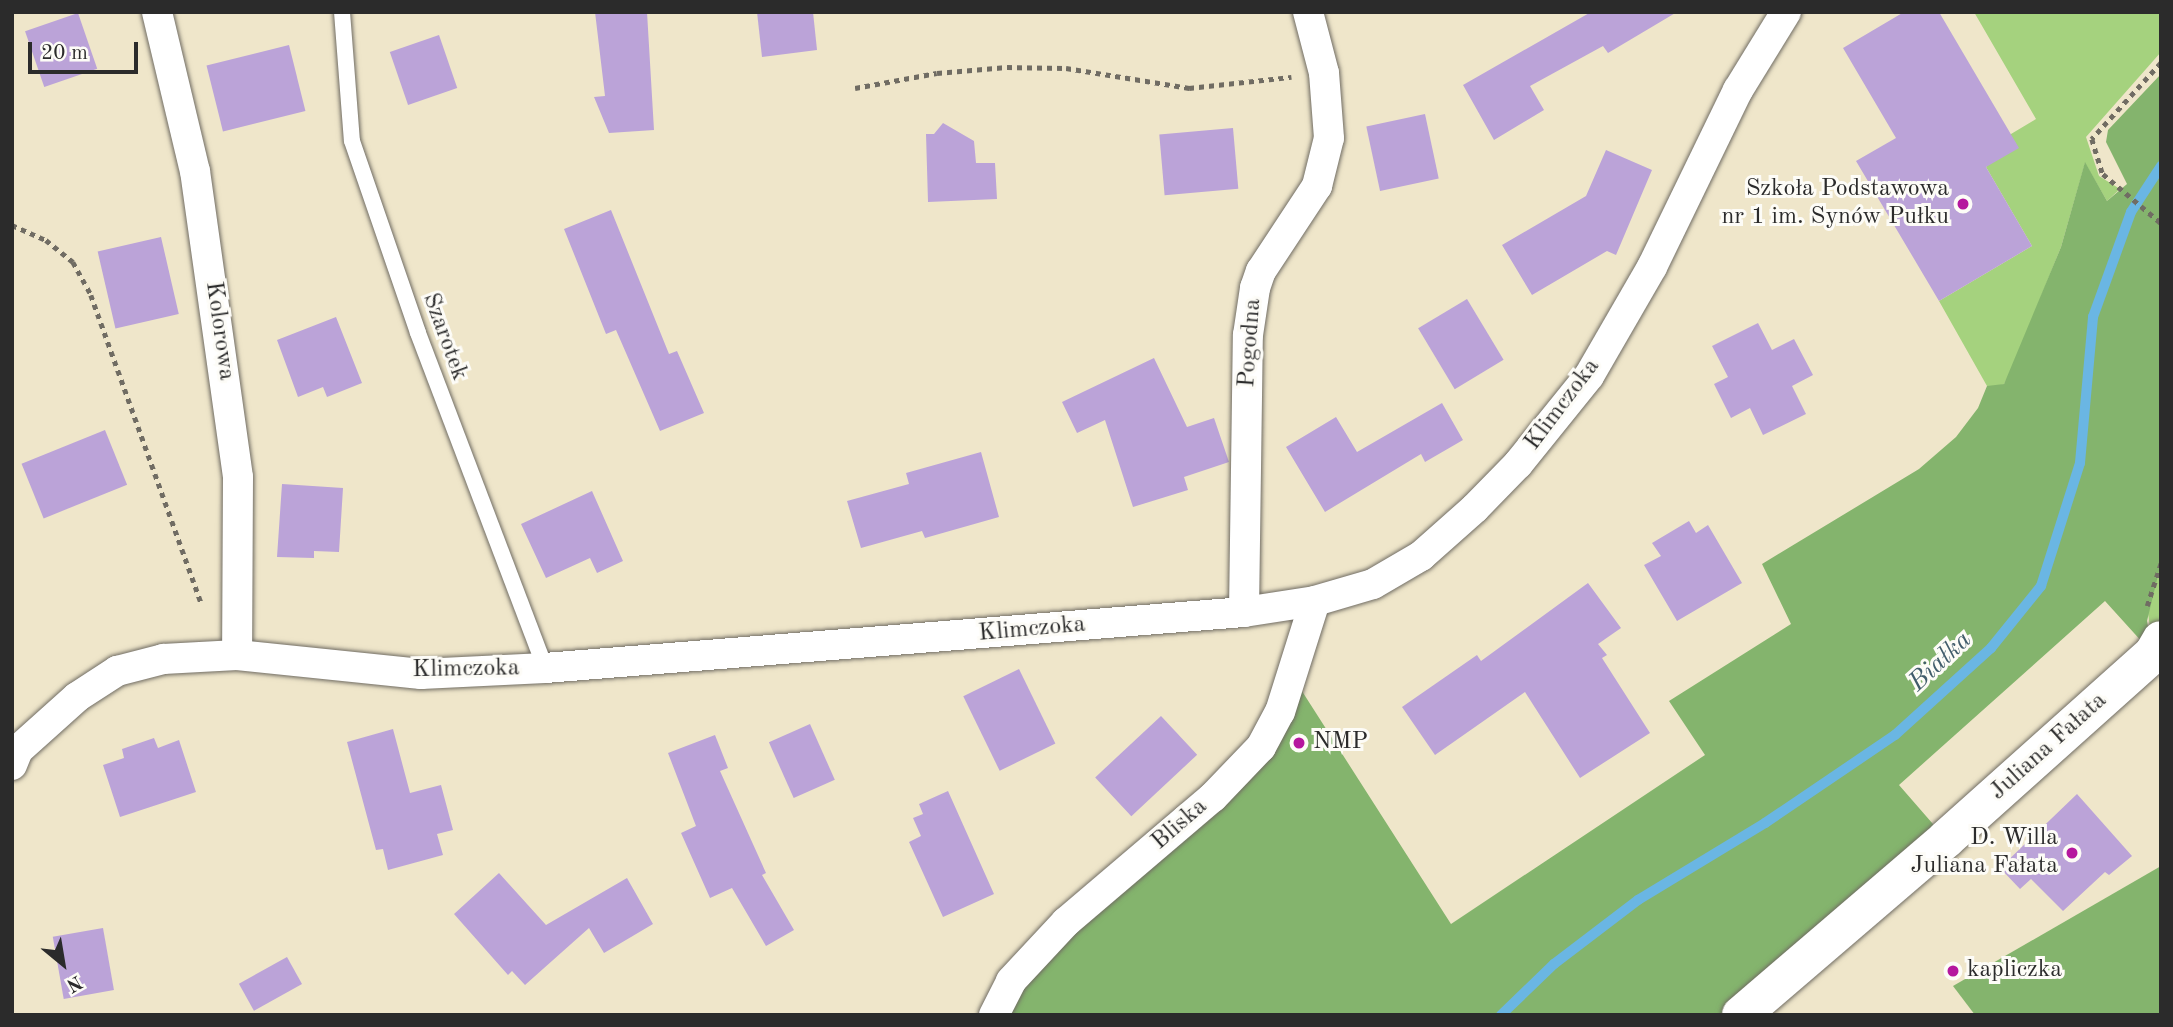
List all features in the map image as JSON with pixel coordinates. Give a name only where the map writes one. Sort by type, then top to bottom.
[{"type":"street","name":"Kolorowa","points":[[157,12],[195,170],[236,464],[229,655]]},
{"type":"street","name":"Pogodna","points":[[1244,612],[1248,335],[1255,288],[1317,186],[1325,163],[1329,138],[1324,73],[1308,12]]},
{"type":"street","name":"Klimczoka","points":[[14,754],[77,697],[117,671],[163,659],[229,655],[421,674],[545,668],[1244,612],[1315,601],[1373,584],[1427,551],[1518,464],[1589,376],[1651,267],[1738,90],[1786,12]]},
{"type":"street","name":"Bliska","points":[[995,1015],[1011,981],[1066,922],[1213,797],[1261,747],[1280,712],[1315,601]]},
{"type":"street","name":"Juliana Fałata","points":[[1741,1015],[1946,839],[2153,654],[2161,640]]},
{"type":"lane","name":"Szarotek","points":[[342,12],[352,141],[418,333],[545,668]]},
{"type":"path","points":[[2161,62],[2092,139],[2103,174],[2131,193],[2161,223]]},
{"type":"path","points":[[855,88],[937,73],[1007,68],[1066,68],[1189,88],[1324,73]]},
{"type":"path","points":[[12,225],[46,240],[73,262],[91,295],[229,655]]},
{"type":"green space","points":[[1974,12],[2161,12],[2161,52],[2086,137],[2099,176],[2120,189],[2107,201],[2085,163],[2061,247],[2010,373],[2004,384],[1993,388],[1987,386],[1939,301],[2032,246],[1986,167],[2011,134],[2036,119]]},
{"type":"green space","points":[[2161,74],[2161,563],[2147,621],[2153,654],[2105,601],[1899,785],[1946,839],[1741,1015],[994,1015],[1011,981],[1213,797],[1291,674],[1451,924],[1705,755],[1669,701],[1791,624],[1762,564],[1919,469],[1956,437],[1978,408],[1987,386],[2004,384],[2061,247],[2085,162],[2107,201],[2127,184],[2106,142],[2108,130]]},
{"type":"green space","points":[[2161,563],[2161,640],[2153,649],[2147,606]]},
{"type":"green space","points":[[2161,866],[2161,1015],[1975,1015],[1953,986]]},
{"type":"building","points":[[595,12],[647,12],[654,130],[609,133],[594,97],[605,96]]},
{"type":"building","points":[[757,12],[813,12],[817,50],[762,57]]},
{"type":"building","points":[[1591,12],[1677,12],[1608,53],[1603,46],[1530,86],[1544,110],[1494,140],[1463,85]]},
{"type":"building","points":[[1904,12],[1939,12],[2019,148],[1986,167],[2032,246],[1939,301],[1856,161],[1896,138],[1843,48]]},
{"type":"building","points":[[78,13],[97,69],[44,87],[25,31]]},
{"type":"building","points":[[439,35],[457,88],[408,105],[390,52]]},
{"type":"building","points":[[289,45],[305,111],[223,132],[207,66]]},
{"type":"building","points":[[1425,114],[1439,179],[1380,191],[1366,126]]},
{"type":"building","points":[[943,123],[974,141],[976,163],[995,163],[997,199],[928,202],[926,134],[934,134]]},
{"type":"building","points":[[1233,128],[1238,189],[1165,195],[1159,134]]},
{"type":"building","points":[[1606,150],[1652,170],[1616,255],[1607,251],[1532,295],[1502,245],[1586,196]]},
{"type":"building","points":[[611,210],[669,354],[677,351],[704,413],[660,431],[616,330],[606,334],[564,229]]},
{"type":"building","points":[[161,237],[179,314],[115,329],[98,252]]},
{"type":"building","points":[[1467,299],[1504,360],[1455,389],[1418,328]]},
{"type":"building","points":[[336,317],[362,383],[327,397],[323,387],[298,397],[277,340]]},
{"type":"building","points":[[1758,323],[1772,350],[1794,339],[1813,375],[1792,386],[1806,414],[1763,435],[1750,408],[1731,418],[1714,384],[1728,377],[1712,346]]},
{"type":"building","points":[[1154,358],[1187,427],[1214,418],[1229,462],[1184,477],[1188,490],[1133,507],[1105,420],[1077,433],[1062,402]]},
{"type":"building","points":[[1442,403],[1463,440],[1425,462],[1421,454],[1325,512],[1286,447],[1336,417],[1357,452]]},
{"type":"building","points":[[105,430],[127,485],[44,518],[22,464]]},
{"type":"building","points":[[981,452],[999,517],[925,538],[922,531],[861,548],[847,501],[909,484],[906,473]]},
{"type":"building","points":[[282,484],[343,488],[339,552],[314,551],[314,558],[277,557]]},
{"type":"building","points":[[592,491],[623,561],[597,573],[590,558],[546,578],[521,524]]},
{"type":"building","points":[[1689,521],[1696,533],[1708,525],[1742,583],[1677,621],[1644,565],[1661,556],[1652,543]]},
{"type":"building","points":[[1588,583],[1621,628],[1598,644],[1607,655],[1602,658],[1650,733],[1580,778],[1525,692],[1435,755],[1402,707],[1477,655],[1481,661]]},
{"type":"building","points":[[1019,669],[1055,744],[1000,771],[963,696]]},
{"type":"building","points":[[1161,716],[1197,755],[1131,816],[1095,777]]},
{"type":"building","points":[[810,724],[835,780],[794,798],[769,742]]},
{"type":"building","points":[[393,729],[410,793],[441,785],[453,830],[437,834],[443,855],[388,870],[383,849],[376,850],[347,742]]},
{"type":"building","points":[[715,735],[728,768],[720,771],[766,873],[762,875],[794,930],[766,946],[732,888],[710,898],[681,833],[696,826],[668,753]]},
{"type":"building","points":[[154,738],[158,748],[179,740],[196,792],[120,817],[103,765],[124,758],[122,749]]},
{"type":"building","points":[[948,791],[994,894],[943,917],[909,842],[921,836],[913,818],[923,814],[919,804]]},
{"type":"building","name":"D. Willa Juliana Fałata","points":[[2077,794],[2132,856],[2109,875],[2105,872],[2063,911],[2031,879],[2020,889],[2000,868]]},
{"type":"building","points":[[499,873],[546,925],[627,878],[653,924],[604,953],[589,928],[525,985],[512,971],[508,975],[454,914]]},
{"type":"building","points":[[103,928],[114,990],[64,999],[53,937]]},
{"type":"building","points":[[287,957],[302,984],[254,1011],[239,984]]},
{"type":"waterway","name":"Białka","points":[[1501,1015],[1554,964],[1638,900],[1765,823],[1895,735],[1991,648],[2041,586],[2080,463],[2093,317],[2131,212],[2161,166]]},
{"type":"place","name":"Szkoła Podstawowa nr 1 im. Synów Pułku","points":[[1963,204]]},
{"type":"place","name":"NMP","points":[[1299,743]]},
{"type":"place","name":"D. Willa Juliana Fałata","points":[[2072,853]]},
{"type":"place","name":"kapliczka","points":[[1953,971]]}]
